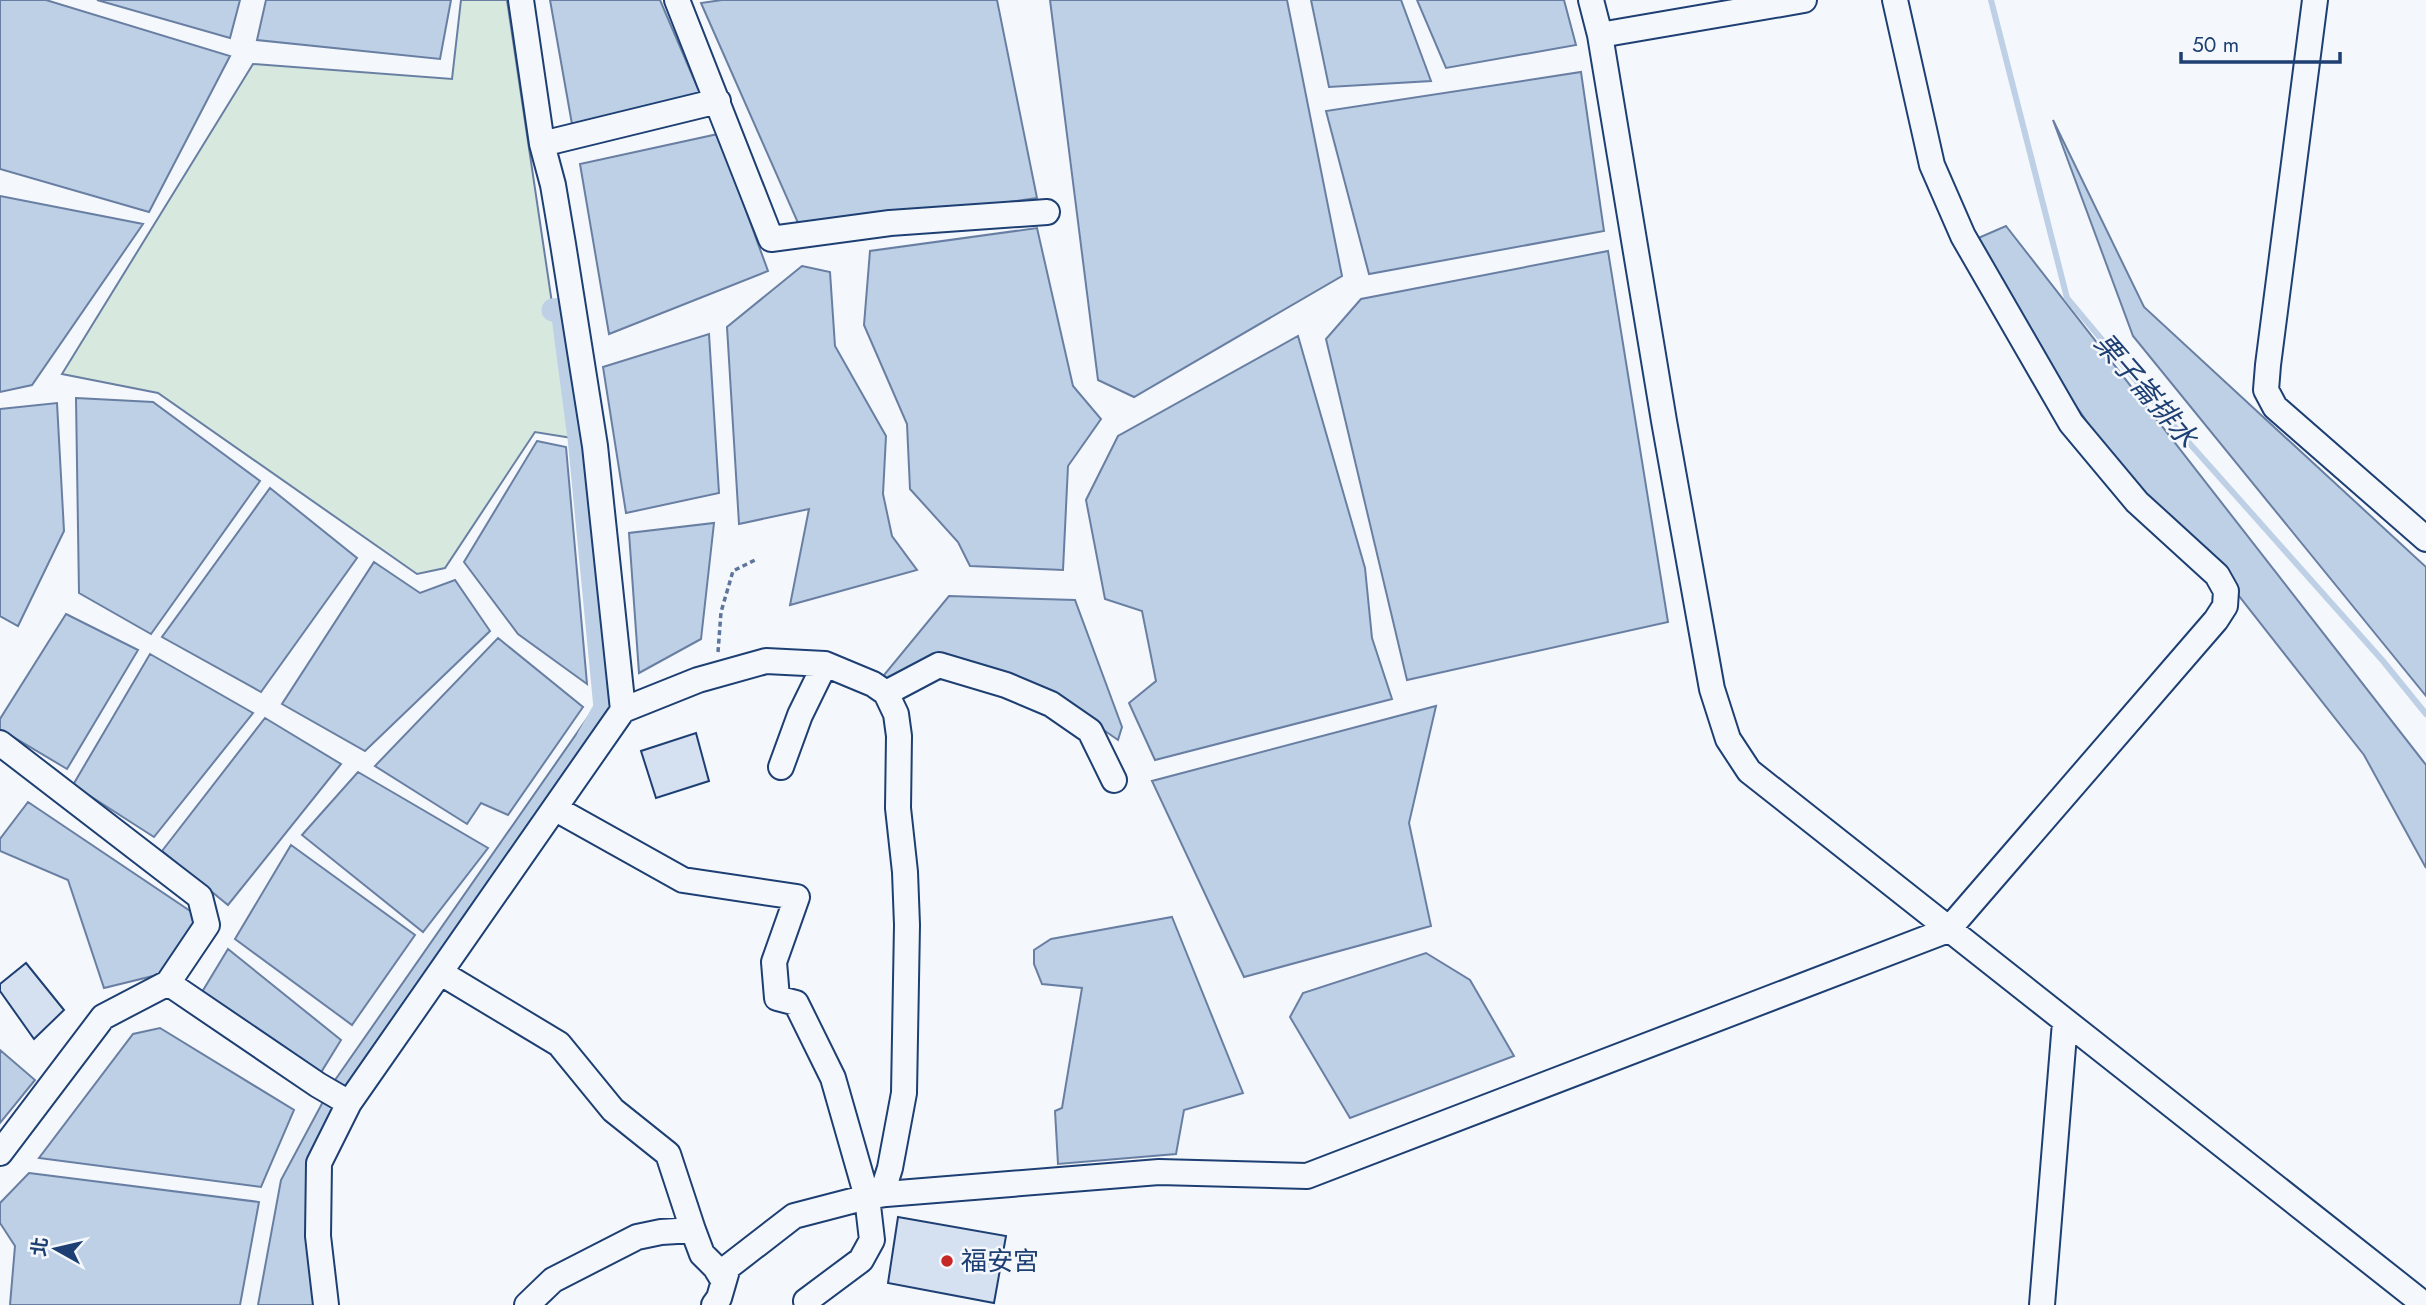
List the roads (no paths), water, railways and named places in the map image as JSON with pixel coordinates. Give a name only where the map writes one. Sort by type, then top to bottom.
[{"type":"street","points":[[521,0],[542,144],[553,185],[595,446],[623,710]]},
{"type":"street","points":[[677,0],[771,239],[890,223],[1047,212]]},
{"type":"street","points":[[1591,0],[1600,35],[1712,690],[1728,739],[1749,771],[2425,1305]]},
{"type":"street","points":[[1600,35],[1804,0]]},
{"type":"street","points":[[714,1305],[719,1298],[728,1267],[794,1216],[876,1195],[1159,1172],[1307,1176],[1948,930],[2216,620],[2225,606],[2226,591],[2217,575],[2137,502],[2071,423],[2001,304],[1963,236],[1932,165],[1895,0]]},
{"type":"street","points":[[2315,0],[2266,390],[2275,407],[2426,538]]},
{"type":"street","points":[[542,144],[718,101]]},
{"type":"street","points":[[326,1305],[318,1236],[319,1163],[335,1095],[441,972],[623,710],[716,675],[766,661],[825,664],[873,684],[886,693],[896,715],[899,736],[898,808],[907,925],[904,1093],[890,1168],[885,1184],[876,1195]]},
{"type":"street","points":[[781,767],[800,715],[825,664]]},
{"type":"street","points":[[886,693],[939,665],[1006,685],[1051,704],[1090,731],[1114,780]]},
{"type":"street","points":[[0,743],[200,897],[207,925],[168,983],[103,1017],[0,1153]]},
{"type":"street","points":[[556,809],[683,880],[797,897],[774,962],[777,998],[796,1003],[833,1078],[876,1195],[872,1240],[861,1260],[806,1301]]},
{"type":"street","points":[[441,972],[559,1044],[613,1110],[668,1154],[702,1254],[723,1280]]},
{"type":"street","points":[[168,983],[335,1095]]},
{"type":"street","points":[[2042,1305],[2065,1023]]},
{"type":"street","points":[[527,1305],[553,1280],[637,1237],[693,1230]]},
{"type":"water","points":[[0,0],[46,0],[230,56],[149,212],[0,169]]},
{"type":"water","points":[[97,0],[240,0],[230,38]]},
{"type":"water","points":[[266,0],[451,0],[440,59],[257,40]]},
{"type":"water","points":[[550,0],[660,0],[708,112],[575,141]]},
{"type":"water","points":[[722,0],[997,0],[1037,198],[802,232],[701,3]]},
{"type":"water","points":[[1050,0],[1287,0],[1342,276],[1134,397],[1098,380]]},
{"type":"water","points":[[1311,0],[1401,0],[1431,81],[1329,87]]},
{"type":"water","points":[[1417,0],[1564,0],[1576,45],[1446,68]]},
{"type":"water","points":[[1581,72],[1604,231],[1369,274],[1326,111]]},
{"type":"water","points":[[2053,120],[2144,307],[2426,567],[2426,696],[2133,336]]},
{"type":"water","points":[[718,134],[768,271],[609,334],[580,164]]},
{"type":"water","points":[[0,196],[143,224],[32,385],[0,392]]},
{"type":"water","points":[[2006,226],[2426,765],[2426,868],[2364,755],[2213,563],[2120,470],[2050,368],[1976,239]]},
{"type":"water","points":[[1037,228],[1073,386],[1101,419],[1068,466],[1063,570],[970,566],[958,542],[910,489],[907,424],[864,325],[870,251]]},
{"type":"water","points":[[1608,251],[1668,622],[1407,680],[1326,339],[1361,299]]},
{"type":"water","points":[[802,266],[830,272],[835,346],[886,436],[883,494],[892,536],[917,570],[790,605],[809,509],[739,524],[727,327]]},
{"type":"water","points":[[709,334],[719,493],[626,513],[603,367]]},
{"type":"water","points":[[1298,336],[1365,568],[1372,638],[1392,699],[1155,760],[1129,703],[1156,681],[1142,611],[1105,599],[1086,500],[1118,436]]},
{"type":"water","points":[[76,398],[153,402],[260,481],[151,634],[79,593]]},
{"type":"water","points":[[57,403],[64,531],[18,626],[0,616],[0,409]]},
{"type":"water","points":[[537,441],[566,447],[587,684],[518,634],[464,562]]},
{"type":"water","points":[[270,488],[357,558],[261,692],[162,637]]},
{"type":"water","points":[[714,523],[701,639],[639,673],[629,533]]},
{"type":"water","points":[[374,562],[420,593],[455,580],[490,631],[365,751],[282,704]]},
{"type":"water","points":[[949,596],[1075,600],[1122,727],[1118,740],[1079,713],[956,670],[891,685],[884,675]]},
{"type":"water","points":[[66,614],[138,650],[67,769],[0,729],[0,719]]},
{"type":"water","points":[[498,638],[583,707],[508,815],[481,803],[467,824],[375,766]]},
{"type":"water","points":[[150,654],[253,713],[154,837],[73,785]]},
{"type":"water","points":[[1436,706],[1409,823],[1431,926],[1244,977],[1152,781]]},
{"type":"water","points":[[593,710],[610,715],[325,1134],[323,1305],[258,1305],[281,1180],[333,1083]]},
{"type":"water","points":[[265,718],[341,764],[228,905],[162,851]]},
{"type":"water","points":[[358,772],[488,848],[423,932],[302,835]]},
{"type":"water","points":[[28,802],[205,921],[161,974],[104,988],[68,880],[0,851],[0,839]]},
{"type":"water","points":[[291,845],[415,935],[352,1025],[235,939]]},
{"type":"water","points":[[1172,917],[1243,1093],[1184,1110],[1176,1154],[1058,1164],[1055,1111],[1062,1108],[1082,988],[1042,984],[1034,964],[1034,950],[1051,939]]},
{"type":"water","points":[[228,949],[341,1040],[320,1074],[199,997]]},
{"type":"water","points":[[1426,953],[1470,980],[1514,1056],[1350,1118],[1290,1017],[1303,993]]},
{"type":"water","points":[[160,1028],[294,1110],[261,1187],[39,1158],[133,1034]]},
{"type":"water","points":[[0,1050],[35,1080],[0,1123]]},
{"type":"water","points":[[29,1173],[259,1202],[240,1305],[10,1305],[15,1246],[0,1223],[0,1203]]},
{"type":"waterway","name":"栗子崙排水","points":[[1991,0],[2067,298],[2174,426],[2383,661],[2426,714]]},
{"type":"waterway","points":[[553,310],[562,309],[579,438],[605,708],[588,738]]},
{"type":"place","name":"福安宮","points":[[947,1261]]}]
